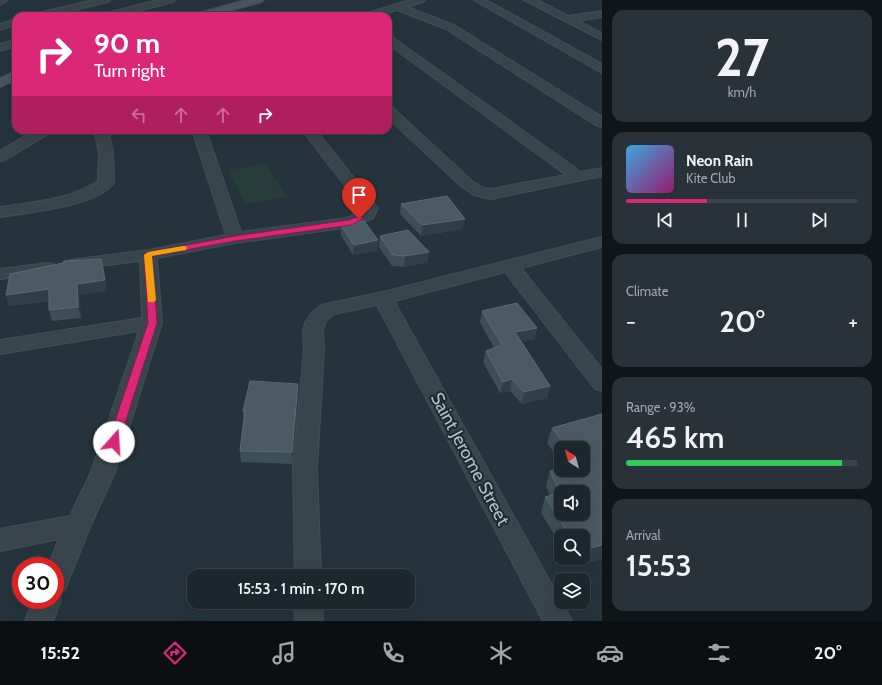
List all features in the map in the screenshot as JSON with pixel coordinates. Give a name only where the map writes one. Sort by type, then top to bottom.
[{"type":"main road","points":[[213,12],[258,0]]},
{"type":"main road","points":[[0,83],[12,77]]},
{"type":"street","points":[[55,12],[106,0]]},
{"type":"street","points":[[123,12],[170,0]]},
{"type":"street","points":[[381,12],[420,0]]},
{"type":"street","points":[[479,0],[602,69]]},
{"type":"street","points":[[528,0],[568,18],[602,36]]},
{"type":"street","points":[[398,7],[450,27],[602,123]]},
{"type":"street","points":[[568,18],[602,14]]},
{"type":"street","points":[[0,28],[12,24]]},
{"type":"street","points":[[392,42],[577,176]]},
{"type":"street","points":[[0,48],[12,44]]},
{"type":"street","points":[[392,115],[466,184],[478,192],[491,194],[602,172]]},
{"type":"street","points":[[0,157],[38,134]]},
{"type":"street","points":[[0,212],[82,196],[98,189],[106,183],[106,152],[103,134]]},
{"type":"street","points":[[200,134],[235,238]]},
{"type":"street","points":[[0,274],[148,255],[235,238],[351,222],[367,216],[370,208],[312,134]]},
{"type":"street","points":[[308,569],[305,468],[315,323],[328,309],[383,298],[602,242]]},
{"type":"street","points":[[64,559],[103,472],[152,323],[148,255]]},
{"type":"street","points":[[509,265],[602,384]]},
{"type":"street","name":"Saint Jerome Street","points":[[383,298],[558,621]]},
{"type":"street","points":[[0,347],[152,323]]},
{"type":"street","points":[[0,540],[78,526]]},
{"type":"street","points":[[39,621],[44,609]]},
{"type":"street","points":[[308,609],[309,621]]},
{"type":"green space","points":[[265,164],[287,197],[246,204],[227,170]]},
{"type":"building","points":[[447,196],[465,219],[422,225],[401,204]]},
{"type":"building","points":[[364,221],[378,240],[354,245],[341,225]]},
{"type":"building","points":[[408,230],[429,252],[405,256],[393,255],[380,236]]},
{"type":"building","points":[[101,259],[105,280],[77,284],[78,307],[49,310],[49,289],[6,295],[10,274],[63,263],[64,261]]},
{"type":"building","points":[[517,303],[537,328],[515,332],[550,386],[524,392],[512,379],[503,382],[486,351],[502,345],[482,311]]},
{"type":"building","points":[[250,381],[298,384],[292,452],[240,451],[245,411],[243,411]]},
{"type":"building","points":[[602,414],[602,545],[590,548],[590,529],[566,529],[560,521],[590,521],[590,485],[556,485],[550,471],[554,470],[554,477],[590,477],[590,441],[562,441],[552,428]]},
{"type":"building","points":[[554,495],[554,511],[545,497]]},
{"type":"slow traffic","points":[[151,300],[148,255],[183,248]]},
{"type":"route","points":[[114,442],[152,323],[148,255],[235,238],[351,222],[359,219]]}]
